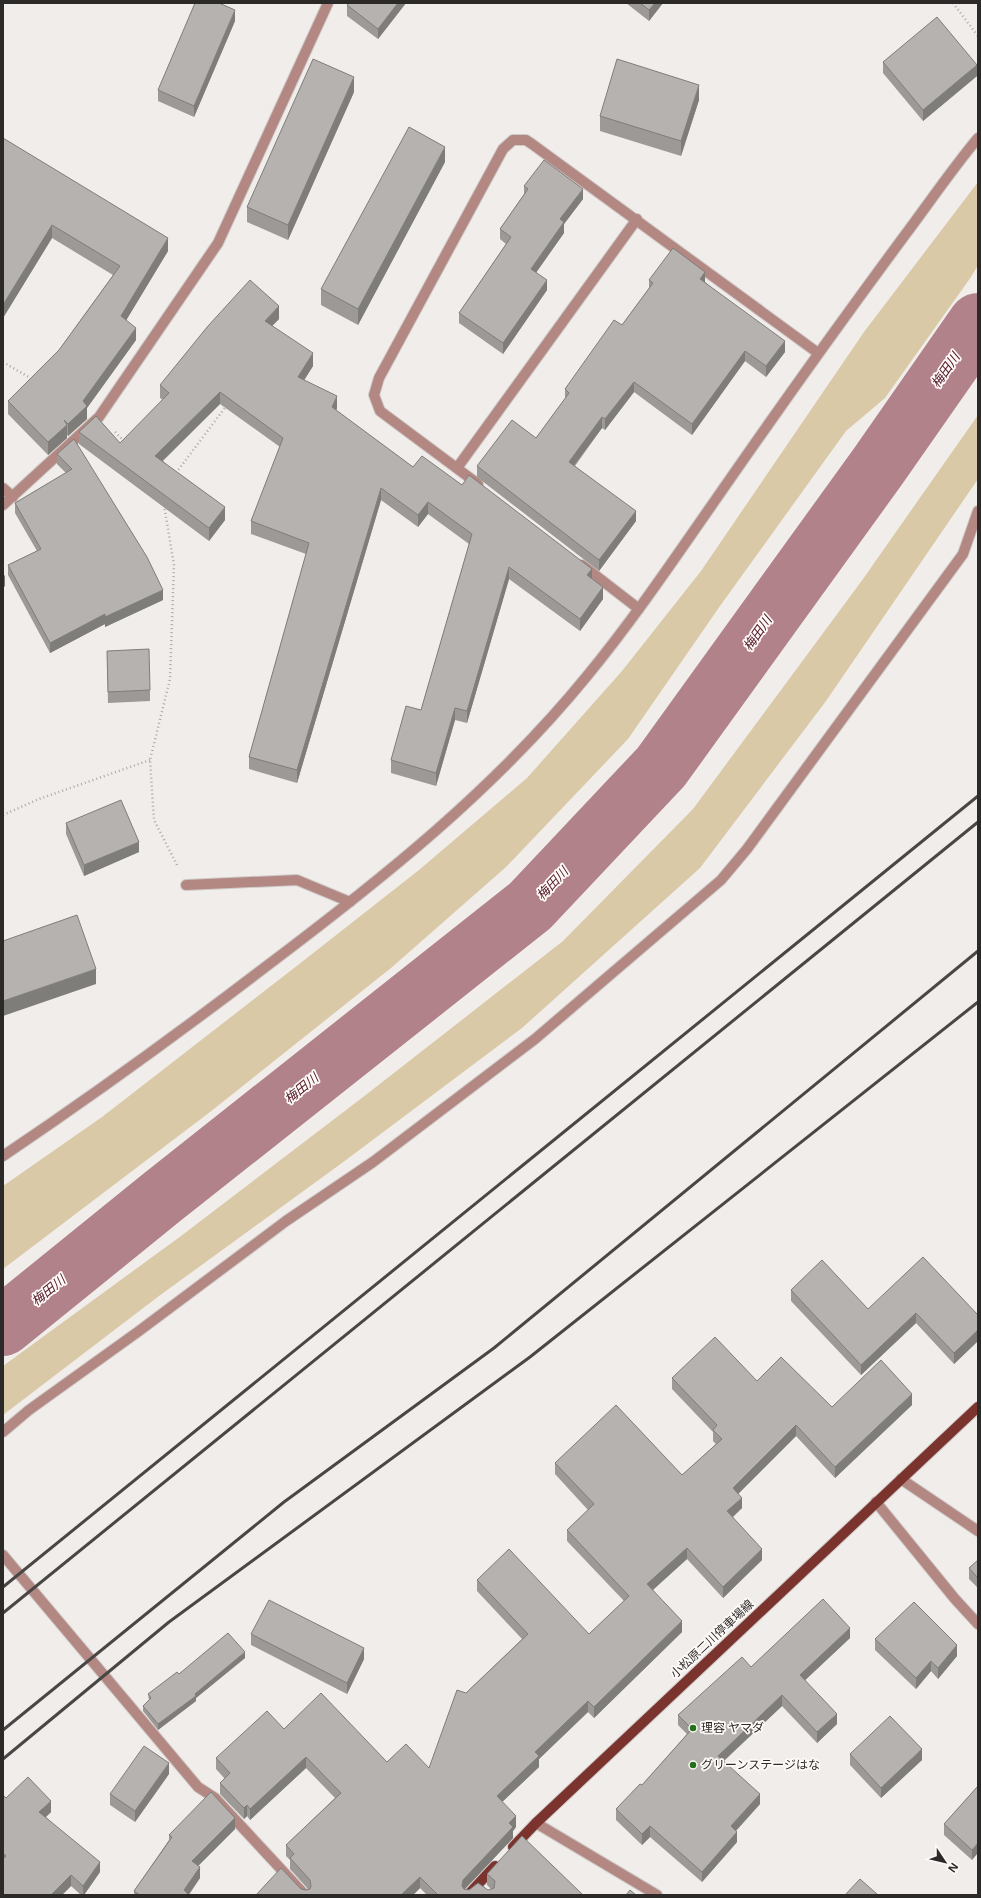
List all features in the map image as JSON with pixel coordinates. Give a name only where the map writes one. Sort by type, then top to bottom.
[{"type":"main road","name":"小松原二川停車場線","points":[[468,1895],[480,1888],[536,1823],[978,1407]]},
{"type":"street","points":[[3,505],[98,417],[218,242],[328,3]]},
{"type":"street","points":[[3,1156],[166,1041],[350,902],[407,857],[499,773],[544,726],[588,676],[639,609],[818,353],[978,138]]},
{"type":"street","points":[[488,492],[380,411],[374,395],[379,378],[503,149],[513,140],[526,140],[637,219],[818,353]]},
{"type":"street","points":[[457,468],[637,219]]},
{"type":"street","points":[[3,488],[13,497]]},
{"type":"street","points":[[3,1432],[28,1410],[139,1331],[286,1221],[373,1162],[535,1039],[721,880],[747,849],[963,554],[978,511]]},
{"type":"street","points":[[576,560],[639,609]]},
{"type":"street","points":[[186,885],[296,880],[350,902]]},
{"type":"street","points":[[901,1479],[978,1531]]},
{"type":"street","points":[[876,1502],[955,1600],[978,1624]]},
{"type":"street","points":[[3,1555],[198,1787],[215,1798],[305,1895]]},
{"type":"street","points":[[536,1823],[657,1895]]},
{"type":"path","points":[[953,3],[978,36]]},
{"type":"path","points":[[3,362],[37,382]]},
{"type":"path","points":[[175,474],[230,401]]},
{"type":"path","points":[[98,417],[131,448]]},
{"type":"path","points":[[163,500],[174,565],[170,679],[150,760],[154,820],[186,885]]},
{"type":"path","points":[[3,815],[39,799],[150,760]]},
{"type":"shaded area","points":[[978,182],[978,265],[971,277],[885,398],[846,431],[720,606],[628,739],[506,867],[391,968],[210,1112],[3,1269],[3,1186],[102,1117],[298,965],[419,870],[527,778],[622,671],[701,571],[864,332]]},
{"type":"shaded area","points":[[978,415],[978,479],[826,701],[700,868],[522,1028],[346,1160],[159,1296],[3,1415],[3,1366],[181,1236],[367,1094],[563,941],[693,809],[863,579]]},
{"type":"building","points":[[195,3],[219,3],[235,10],[194,106],[158,90]]},
{"type":"building","points":[[349,3],[398,3],[378,29],[347,5]]},
{"type":"building","points":[[640,3],[655,3],[649,10]]},
{"type":"building","points":[[937,17],[977,65],[923,110],[883,62]]},
{"type":"building","points":[[313,59],[354,77],[288,225],[247,207]]},
{"type":"building","points":[[617,59],[699,85],[681,141],[600,116]]},
{"type":"building","points":[[409,127],[445,147],[358,309],[321,289]]},
{"type":"building","points":[[3,138],[168,238],[121,316],[136,328],[83,401],[87,406],[68,424],[64,420],[67,425],[48,442],[8,401],[59,350],[120,266],[52,225],[3,305]]},
{"type":"building","points":[[544,160],[583,189],[560,219],[564,222],[531,269],[547,280],[503,343],[459,313],[511,237],[500,229],[528,189],[524,186]]},
{"type":"building","points":[[673,248],[705,272],[700,279],[785,341],[766,366],[745,351],[692,424],[634,382],[605,419],[602,417],[569,462],[636,511],[599,560],[477,466],[512,420],[536,438],[569,393],[565,389],[614,320],[622,325],[653,283],[649,280]]},
{"type":"building","points":[[250,280],[279,306],[265,321],[313,353],[298,377],[337,396],[332,407],[413,467],[422,456],[462,485],[469,475],[592,569],[587,575],[603,587],[580,619],[509,567],[467,711],[455,708],[436,773],[391,760],[406,706],[421,710],[472,534],[428,502],[418,515],[381,488],[297,770],[249,757],[309,543],[251,521],[283,438],[220,392],[155,456],[225,507],[209,528],[79,432],[96,416],[120,443],[169,393],[160,385],[208,326]]},
{"type":"building","points":[[74,439],[147,557],[163,590],[105,617],[105,614],[50,643],[8,565],[41,549],[15,503],[72,469],[57,454]]},
{"type":"building","points":[[149,649],[150,690],[108,692],[107,651]]},
{"type":"building","points":[[121,800],[139,842],[84,865],[66,823]]},
{"type":"building","points":[[77,915],[96,969],[3,1001],[3,941]]},
{"type":"building","points":[[923,1257],[978,1315],[978,1330],[954,1353],[916,1313],[861,1365],[791,1290],[822,1260],[868,1309]]},
{"type":"building","points":[[715,1337],[757,1381],[781,1357],[832,1407],[881,1360],[912,1394],[835,1467],[796,1425],[733,1488],[742,1498],[727,1511],[762,1549],[723,1587],[687,1548],[647,1584],[682,1621],[594,1707],[588,1701],[535,1752],[539,1756],[497,1796],[516,1816],[509,1823],[513,1827],[463,1880],[462,1886],[464,1889],[469,1890],[478,1883],[488,1890],[494,1888],[495,1881],[487,1874],[522,1836],[583,1895],[438,1895],[420,1877],[401,1895],[256,1895],[281,1868],[301,1889],[310,1889],[310,1880],[290,1858],[294,1854],[286,1845],[341,1793],[306,1757],[250,1809],[247,1805],[244,1808],[220,1783],[230,1773],[216,1758],[267,1711],[284,1729],[321,1693],[387,1762],[406,1744],[429,1768],[457,1690],[466,1693],[528,1634],[477,1580],[509,1549],[589,1634],[629,1596],[567,1530],[594,1504],[555,1463],[616,1405],[682,1475],[722,1439],[713,1430],[717,1425],[672,1378]]},
{"type":"building","points":[[978,1560],[978,1578],[969,1568]]},
{"type":"building","points":[[823,1599],[850,1628],[800,1675],[837,1714],[817,1732],[782,1695],[718,1756],[760,1794],[731,1826],[737,1832],[702,1872],[650,1826],[642,1834],[616,1809],[640,1784],[642,1785],[692,1729],[678,1715],[742,1657],[751,1667]]},
{"type":"building","points":[[269,1600],[364,1648],[347,1683],[251,1634]]},
{"type":"building","points":[[914,1602],[957,1645],[938,1668],[931,1661],[916,1678],[875,1639]]},
{"type":"building","points":[[228,1633],[245,1652],[195,1694],[196,1696],[158,1724],[143,1706],[151,1698],[148,1694],[177,1672],[179,1674]]},
{"type":"building","points":[[890,1716],[922,1749],[881,1788],[850,1754]]},
{"type":"building","points":[[144,1746],[169,1763],[135,1811],[110,1794]]},
{"type":"building","points":[[28,1777],[51,1801],[39,1812],[100,1862],[83,1886],[71,1875],[51,1895],[3,1895],[3,1859],[6,1856],[3,1853],[3,1795],[6,1798]]},
{"type":"building","points":[[978,1786],[978,1843],[972,1850],[944,1824]]},
{"type":"building","points":[[211,1792],[235,1818],[192,1861],[200,1867],[184,1890],[189,1895],[140,1895],[134,1891],[172,1837],[169,1835]]},
{"type":"building","points":[[860,1879],[878,1895],[845,1895]]},
{"type":"building","points":[[630,1890],[636,1895],[626,1895]]},
{"type":"waterway","name":"梅田川","points":[[3,1326],[161,1198],[530,906],[661,767],[879,465],[978,323]]},
{"type":"railway","points":[[3,1587],[978,796]]},
{"type":"railway","points":[[3,1613],[978,822]]},
{"type":"railway","points":[[3,1730],[284,1502],[494,1348],[978,951]]},
{"type":"railway","points":[[3,1759],[169,1622],[530,1357],[978,1002]]},
{"type":"place","name":"理容 ヤマダ","points":[[693,1728]]},
{"type":"place","name":"グリーンステージはな","points":[[693,1765]]}]
